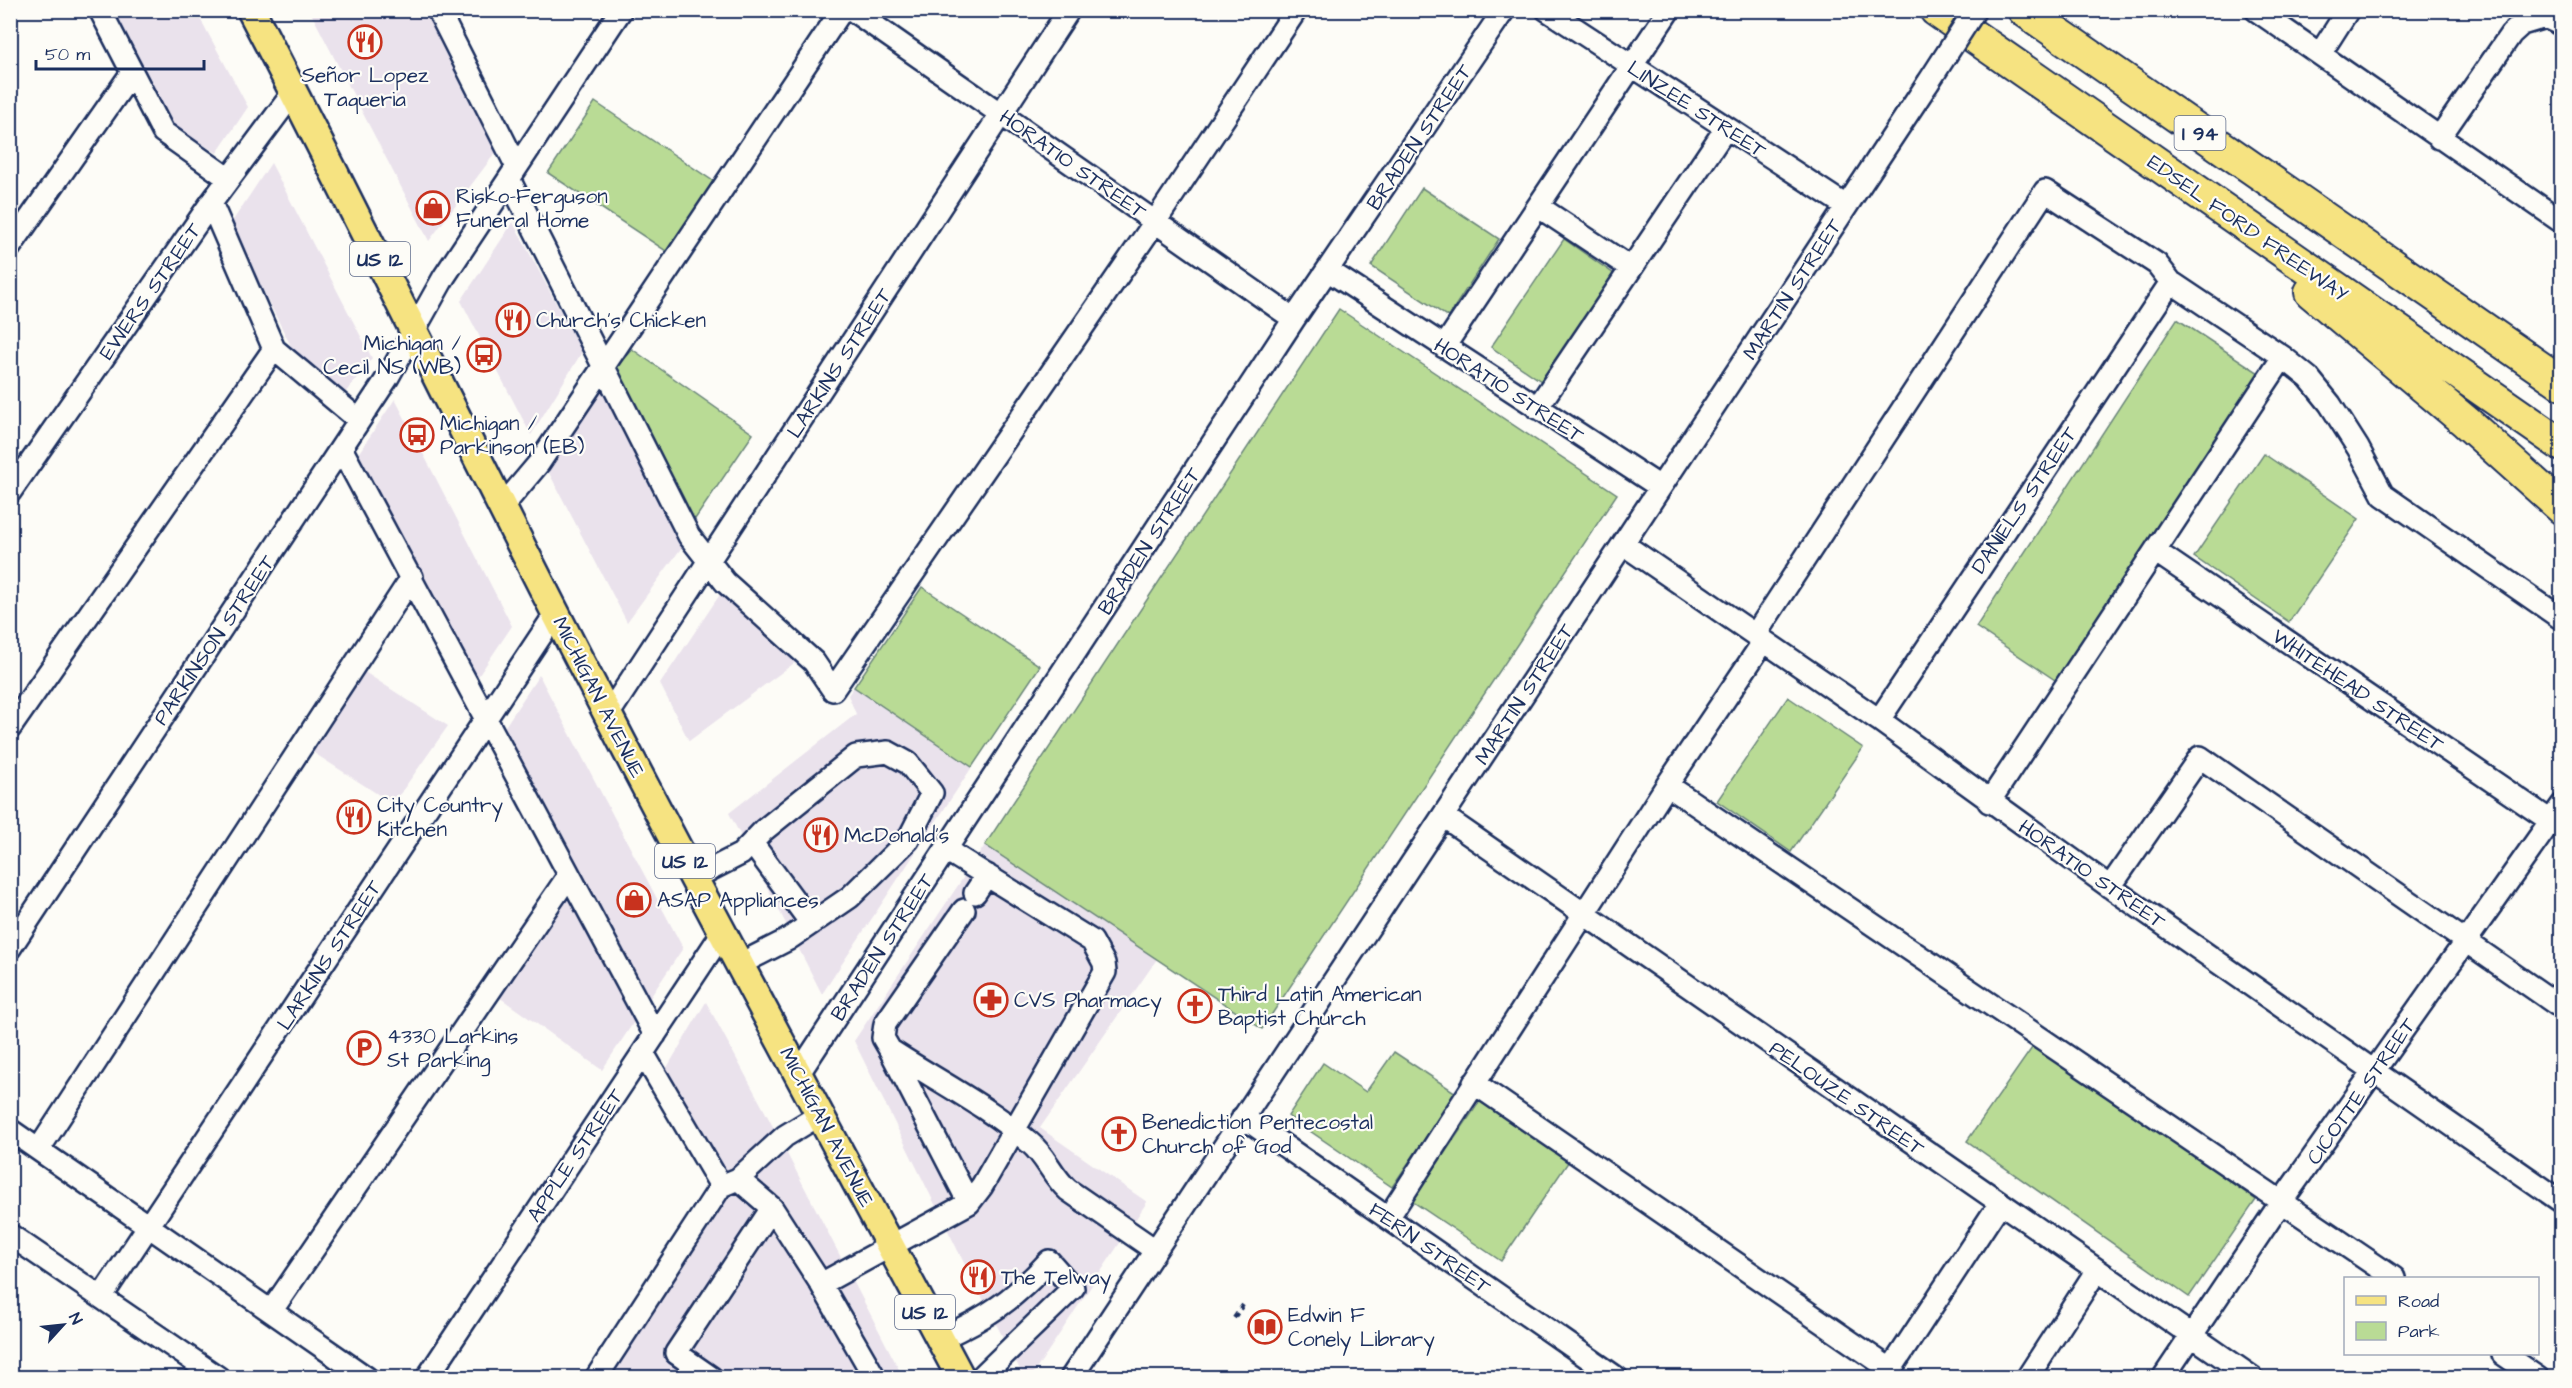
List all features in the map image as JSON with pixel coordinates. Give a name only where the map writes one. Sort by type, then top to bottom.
[{"type":"highway","name":"EDSEL FORD FREEWAY","points":[[1936,10],[2562,445]]},
{"type":"highway","name":"I 94","points":[[2024,10],[2562,383]]},
{"type":"highway","points":[[2220,208],[2335,314],[2466,422],[2562,508]]},
{"type":"highway","points":[[2455,309],[2562,357]]},
{"type":"main road","name":"MICHIGAN AVENUE","points":[[251,10],[608,715],[961,1377]]},
{"type":"street","points":[[100,10],[131,74],[163,132],[229,178]]},
{"type":"street","points":[[438,10],[603,365],[689,536],[725,582],[814,662],[833,690],[1155,222],[1296,10]]},
{"type":"street","name":"PARKINSON STREET","points":[[10,948],[388,377],[444,276],[621,10]]},
{"type":"street","points":[[502,507],[539,463],[842,10]]},
{"type":"street","name":"HORATIO STREET","points":[[852,10],[1294,319]]},
{"type":"street","name":"LARKINS STREET","points":[[608,715],[1070,10]]},
{"type":"street","name":"BRADEN STREET","points":[[799,1073],[1294,319],[1329,271],[1504,10]]},
{"type":"street","name":"LINZEE STREET","points":[[1547,10],[1846,206]]},
{"type":"street","points":[[1444,347],[1669,10]]},
{"type":"street","name":"MARTIN STREET","points":[[1071,1377],[1975,10]]},
{"type":"street","points":[[2256,10],[2562,222]]},
{"type":"street","points":[[2320,54],[2348,10]]},
{"type":"street","points":[[2439,138],[2511,34],[2522,24],[2545,17],[2562,25]]},
{"type":"street","points":[[10,247],[131,74]]},
{"type":"street","name":"EWERS STREET","points":[[10,492],[211,203],[293,93]]},
{"type":"street","points":[[1537,408],[1726,128]]},
{"type":"street","points":[[1388,1218],[2045,191],[2157,264],[2171,282],[2283,357],[2309,378],[2330,404],[2358,448],[2383,495],[2562,619]]},
{"type":"street","points":[[211,203],[274,349],[359,420]]},
{"type":"street","points":[[1539,207],[1631,268]]},
{"type":"street","name":"HORATIO STREET","points":[[1329,271],[1660,488]]},
{"type":"street","name":"DANIELS STREET","points":[[1879,720],[2171,282]]},
{"type":"street","points":[[10,728],[274,349]]},
{"type":"street","points":[[1989,802],[2283,357]]},
{"type":"street","points":[[341,448],[655,1035]]},
{"type":"street","name":"HORATIO STREET","points":[[1623,544],[1879,720],[1989,802],[2562,1202]]},
{"type":"street","name":"WHITEHEAD STREET","points":[[2155,551],[2558,818]]},
{"type":"street","points":[[39,1149],[412,577]]},
{"type":"street","name":"LARKINS STREET","points":[[102,1296],[556,613]]},
{"type":"street","points":[[694,878],[741,854],[764,830],[856,756],[888,752],[908,763],[932,793],[908,840],[850,897],[811,923],[740,964]]},
{"type":"street","points":[[2110,887],[2200,757],[2562,1008]]},
{"type":"street","points":[[1667,784],[2393,1277]]},
{"type":"street","name":"PELOUZE STREET","points":[[1443,816],[2253,1377]]},
{"type":"street","name":"CICOTTE STREET","points":[[2163,1377],[2373,1072],[2558,818]]},
{"type":"street","points":[[752,843],[811,923]]},
{"type":"street","points":[[821,1284],[969,1203],[1105,972],[1101,956],[1092,941],[975,893],[946,850]]},
{"type":"street","points":[[272,1310],[569,875]]},
{"type":"street","points":[[969,1203],[883,1038],[885,1024],[975,893]]},
{"type":"street","name":"APPLE STREET","points":[[427,1377],[723,932]]},
{"type":"street","points":[[890,1050],[1014,1130],[1040,1152],[1059,1183],[1155,1250]]},
{"type":"street","points":[[643,1053],[730,1182],[772,1208],[821,1284],[875,1377]]},
{"type":"street","points":[[1474,1083],[1888,1373],[2000,1203]]},
{"type":"street","points":[[596,1377],[730,1182],[785,1136],[821,1114]]},
{"type":"street","name":"FERN STREET","points":[[1243,1118],[1617,1377]]},
{"type":"street","points":[[10,1130],[367,1377]]},
{"type":"street","points":[[712,1377],[676,1353],[772,1208]]},
{"type":"street","points":[[10,1235],[219,1377]]},
{"type":"street","points":[[940,1339],[983,1319],[1020,1292],[1049,1261],[1073,1288],[980,1377]]},
{"type":"street","points":[[2026,1377],[2097,1270]]},
{"type":"street","points":[[2506,1355],[2538,1377]]},
{"type":"path","points":[[1234,1318],[1241,1313],[1243,1305]]},
{"type":"shaded area","points":[[111,11],[196,11],[248,107],[217,153],[172,125]]},
{"type":"shaded area","points":[[310,11],[430,11],[499,148],[429,241]]},
{"type":"shaded area","points":[[271,163],[372,358],[345,393],[297,358],[230,225]]},
{"type":"shaded area","points":[[513,222],[582,352],[531,435],[461,301]]},
{"type":"shaded area","points":[[602,386],[685,543],[627,622],[548,471]]},
{"type":"shaded area","points":[[395,399],[512,626],[475,681],[356,457]]},
{"type":"shaded area","points":[[723,590],[797,661],[689,741],[660,684]]},
{"type":"shaded area","points":[[363,671],[448,726],[393,804],[311,751]]},
{"type":"shaded area","points":[[539,675],[683,948],[602,1070],[499,997],[582,878],[504,728]]},
{"type":"shaded area","points":[[854,687],[972,767],[822,994],[729,813],[856,714],[848,695]]},
{"type":"shaded area","points":[[985,845],[1157,959],[1040,1128],[1147,1202],[1031,1377],[1023,1375],[967,1269],[854,1041]]},
{"type":"shaded area","points":[[706,1002],[903,1377],[603,1378],[729,1182],[665,1071]]},
{"type":"green space","points":[[595,102],[719,185],[672,255],[548,173]]},
{"type":"green space","points":[[1422,188],[1499,239],[1448,317],[1371,266]]},
{"type":"green space","points":[[1564,239],[1614,274],[1541,381],[1491,347]]},
{"type":"green space","points":[[1339,309],[1617,494],[1262,1029],[985,845]]},
{"type":"green space","points":[[2177,319],[2259,373],[2058,682],[1976,627]]},
{"type":"green space","points":[[632,349],[753,434],[693,522],[616,368]]},
{"type":"green space","points":[[2264,454],[2359,519],[2289,622],[2194,557]]},
{"type":"green space","points":[[922,587],[1040,666],[972,767],[854,687]]},
{"type":"green space","points":[[1788,697],[1863,748],[1791,852],[1717,801]]},
{"type":"green space","points":[[2034,1045],[2256,1200],[2189,1297],[1967,1141]]},
{"type":"green space","points":[[1394,1052],[1456,1093],[1392,1187],[1288,1116],[1323,1063],[1366,1092]]},
{"type":"green space","points":[[1482,1098],[1571,1158],[1501,1261],[1412,1201]]},
{"type":"place","name":"Señor Lopez Taqueria","points":[[365,42]]},
{"type":"place","name":"Risko-Ferguson Funeral Home","points":[[433,208]]},
{"type":"place","name":"Church's Chicken","points":[[513,320]]},
{"type":"place","name":"Michigan / Cecil NS (WB)","points":[[484,355]]},
{"type":"place","name":"Michigan / Parkinson (EB)","points":[[417,435]]},
{"type":"place","name":"City Country Kitchen","points":[[354,817]]},
{"type":"place","name":"McDonald's","points":[[821,835]]},
{"type":"place","name":"ASAP Appliances","points":[[634,900]]},
{"type":"place","name":"CVS Pharmacy","points":[[991,1000]]},
{"type":"place","name":"Third Latin American Baptist Church","points":[[1195,1006]]},
{"type":"place","name":"4330 Larkins St Parking","points":[[364,1048]]},
{"type":"place","name":"Benediction Pentecostal Church of God","points":[[1119,1134]]},
{"type":"place","name":"The Telway","points":[[978,1277]]},
{"type":"place","name":"Edwin F Conely Library","points":[[1265,1327]]}]
